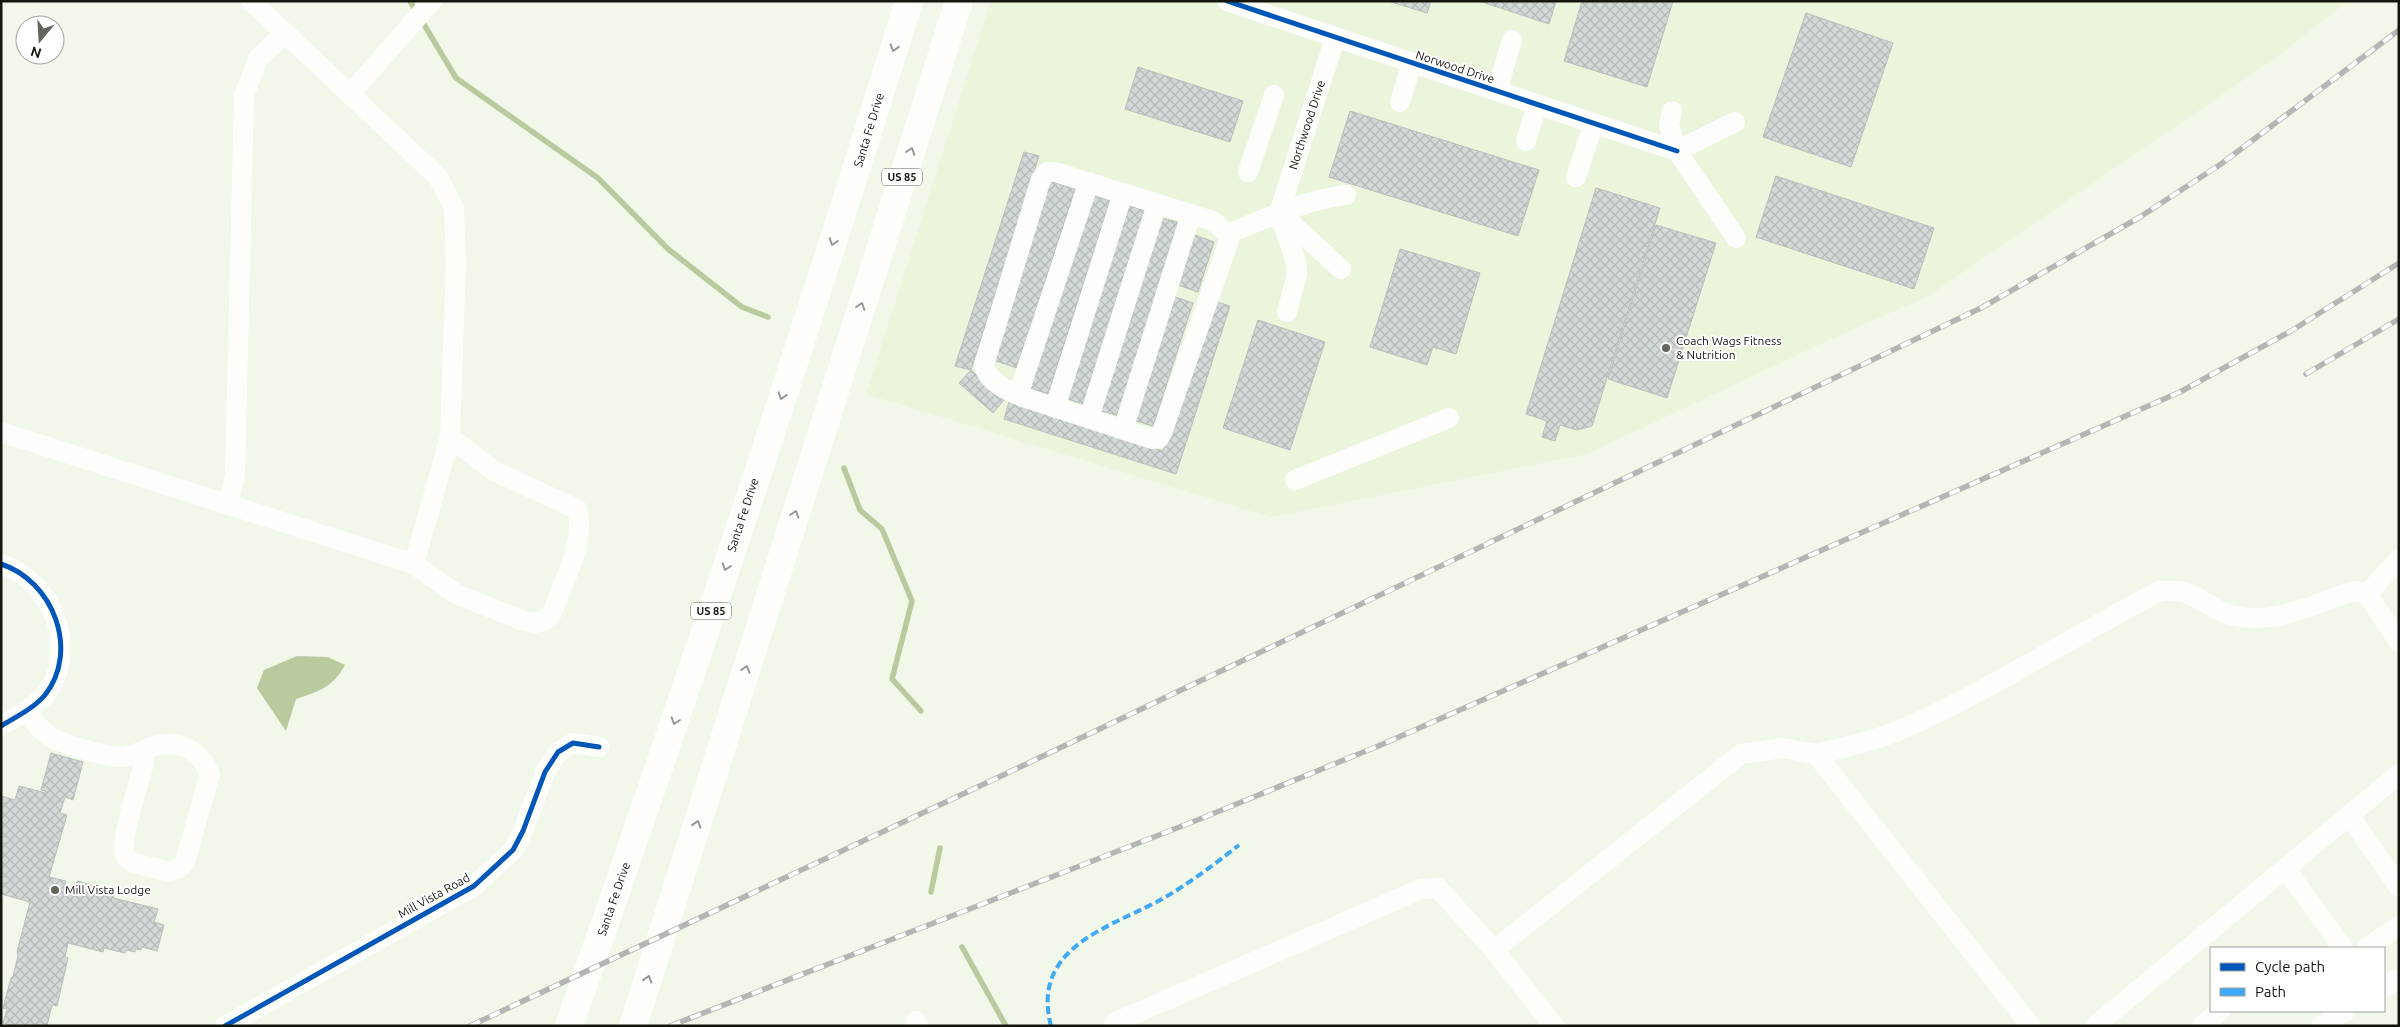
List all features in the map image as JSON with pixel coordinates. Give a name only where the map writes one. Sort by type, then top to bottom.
[{"type":"highway","name":"Santa Fe Drive","points":[[569,1026],[666,748],[848,195],[908,1]]},
{"type":"highway","name":"US 85","points":[[634,1026],[959,1]]},
{"type":"street","points":[[251,1],[438,177],[454,208],[456,263],[450,437],[414,564]]},
{"type":"street","points":[[350,94],[432,1]]},
{"type":"street","name":"Norwood Drive","points":[[1227,1],[1677,151]]},
{"type":"street","points":[[228,505],[235,475],[244,95],[258,59],[285,33]]},
{"type":"street","name":"Northwood Drive","points":[[1280,213],[1335,38]]},
{"type":"street","points":[[1497,92],[1512,40]]},
{"type":"street","points":[[1400,102],[1412,63]]},
{"type":"street","points":[[1248,172],[1274,96]]},
{"type":"street","points":[[1526,141],[1537,105]]},
{"type":"street","points":[[1672,111],[1669,125],[1677,151],[1736,238]]},
{"type":"street","points":[[1677,151],[1735,122]]},
{"type":"street","points":[[1576,176],[1594,123]]},
{"type":"street","points":[[1047,172],[1055,172],[1123,193],[1214,221],[1228,234],[1228,242],[1162,433],[1158,438],[1152,439],[1008,392],[988,376],[984,365],[1041,179],[1047,172]]},
{"type":"street","points":[[1018,395],[1089,182]]},
{"type":"street","points":[[1055,408],[1123,193]]},
{"type":"street","points":[[1228,234],[1280,213],[1334,196],[1346,195]]},
{"type":"street","points":[[1089,418],[1157,204]]},
{"type":"street","points":[[1280,213],[1341,269]]},
{"type":"street","points":[[1280,213],[1296,262],[1297,274],[1287,312]]},
{"type":"street","points":[[1123,430],[1191,214]]},
{"type":"street","points":[[1295,480],[1449,418]]},
{"type":"street","points":[[1,432],[414,564],[456,594],[521,620],[535,623],[546,620],[553,611],[580,536],[580,521],[576,509],[494,471],[450,437]]},
{"type":"street","points":[[2367,594],[2399,560]]},
{"type":"street","points":[[1,564],[20,573],[49,602],[59,627],[61,651],[55,675],[45,695],[26,711],[1,726]]},
{"type":"street","points":[[1494,950],[1741,754],[1782,748],[1816,754],[1866,742],[1907,727],[2160,591],[2177,589],[2191,594],[2216,610],[2256,620],[2280,617],[2354,591],[2367,594],[2399,642]]},
{"type":"street","points":[[26,711],[42,730],[60,742],[119,757],[156,745],[173,744],[186,747],[198,754],[206,763],[210,774],[184,862],[181,867],[174,870],[162,871],[139,864],[125,856],[126,836],[144,763],[142,751]]},
{"type":"street","name":"Mill Vista Road","points":[[225,1026],[474,886],[513,850],[523,831],[545,772],[558,752],[573,743],[599,747]]},
{"type":"street","points":[[1816,754],[2031,1026]]},
{"type":"street","points":[[2095,1026],[2399,774]]},
{"type":"street","points":[[2349,815],[2399,887]]},
{"type":"street","points":[[2285,868],[2342,947]]},
{"type":"street","points":[[1113,1026],[1116,1022],[1421,889],[1438,888],[1494,950],[1554,1026]]},
{"type":"street","points":[[2368,947],[2399,926]]},
{"type":"street","points":[[2385,986],[2399,978]]},
{"type":"street","points":[[2202,1026],[2219,1012]]},
{"type":"street","points":[[2321,1026],[2341,1012]]},
{"type":"shaded area","points":[[991,1],[2348,1],[2274,59],[1928,296],[1831,339],[1587,454],[1271,517],[866,394]]},
{"type":"shaded area","points":[[297,656],[328,657],[345,665],[331,683],[296,699],[286,731],[257,688],[264,670]]},
{"type":"building","points":[[1388,1],[1431,1],[1427,13]]},
{"type":"building","points":[[1479,1],[1556,1],[1549,24]]},
{"type":"building","points":[[1582,1],[1673,1],[1647,87],[1564,61]]},
{"type":"building","points":[[1806,13],[1893,43],[1851,167],[1763,137]]},
{"type":"building","points":[[1138,67],[1243,101],[1230,142],[1125,109]]},
{"type":"building","points":[[1350,111],[1539,170],[1518,236],[1329,177]]},
{"type":"building","points":[[1024,152],[1039,156],[971,370],[955,366]]},
{"type":"building","points":[[1776,176],[1934,228],[1914,289],[1756,237]]},
{"type":"building","points":[[1050,181],[1075,189],[1017,368],[993,360]]},
{"type":"building","points":[[1596,188],[1660,208],[1592,426],[1577,430],[1560,425],[1555,441],[1542,437],[1547,421],[1526,414]]},
{"type":"building","points":[[1091,195],[1110,201],[1048,394],[1030,388]]},
{"type":"building","points":[[1127,205],[1145,211],[1083,404],[1065,398]]},
{"type":"building","points":[[1159,217],[1180,223],[1119,416],[1098,410]]},
{"type":"building","points":[[1656,225],[1716,243],[1667,398],[1608,379]]},
{"type":"building","points":[[1192,234],[1214,242],[1198,292],[1175,284]]},
{"type":"building","points":[[1400,249],[1480,273],[1456,354],[1433,347],[1427,365],[1370,347]]},
{"type":"building","points":[[1172,296],[1193,303],[1153,426],[1133,420]]},
{"type":"building","points":[[1211,300],[1230,306],[1176,474],[1004,419],[1009,402],[1163,451]]},
{"type":"building","points":[[1258,320],[1325,342],[1290,450],[1223,428]]},
{"type":"building","points":[[971,370],[1004,400],[993,413],[959,383]]},
{"type":"building","name":"Mill Vista Lodge","points":[[51,753],[83,762],[73,800],[65,797],[60,813],[67,815],[49,877],[66,881],[65,886],[73,888],[78,881],[114,892],[113,898],[158,909],[154,922],[164,925],[157,951],[142,947],[141,950],[135,949],[135,952],[127,950],[125,953],[104,948],[103,952],[68,943],[65,957],[68,958],[57,1006],[52,1005],[47,1026],[15,1026],[3,1023],[7,1009],[3,1008],[13,976],[30,902],[1,894],[1,796],[15,800],[19,786],[46,793],[46,791],[41,790]]},
{"type":"waterway","points":[[410,1],[456,78],[598,178],[668,249],[742,307],[768,317]]},
{"type":"waterway","points":[[844,468],[860,510],[882,529],[912,601],[892,679],[921,711]]},
{"type":"waterway","points":[[931,892],[940,848]]},
{"type":"waterway","points":[[962,947],[1006,1026]]},
{"type":"railway","points":[[470,1026],[999,777],[1981,308],[2140,217],[2221,164],[2399,30]]},
{"type":"railway","points":[[670,1026],[1200,819],[1383,744],[2180,392],[2291,331],[2399,263]]},
{"type":"railway","points":[[2306,374],[2399,319]]},
{"type":"marked path","points":[[1051,1026],[1048,999],[1052,976],[1064,958],[1080,943],[1100,930],[1184,886],[1239,845]]},
{"type":"cycle path","points":[[1227,1],[1677,151]]},
{"type":"cycle path","points":[[1,564],[19,573],[35,585],[47,601],[56,619],[60,638],[60,658],[55,677],[45,695],[30,708],[1,726]]},
{"type":"cycle path","points":[[225,1026],[474,886],[513,850],[523,831],[545,772],[558,752],[573,743],[599,747]]},
{"type":"place","name":"Coach Wags Fitness & Nutrition","points":[[1666,348]]},
{"type":"place","name":"Mill Vista Lodge","points":[[55,890]]}]
